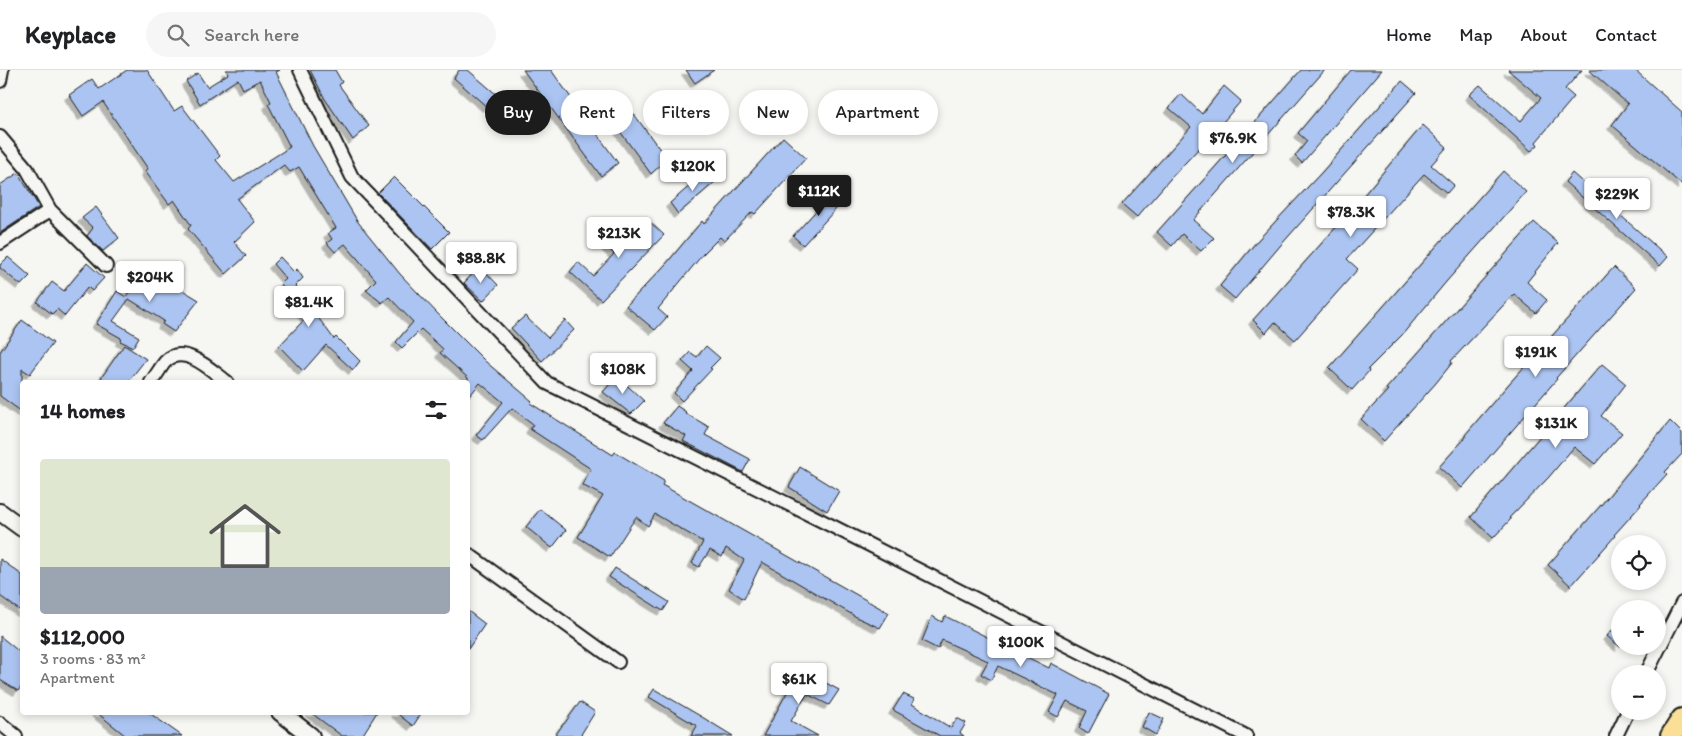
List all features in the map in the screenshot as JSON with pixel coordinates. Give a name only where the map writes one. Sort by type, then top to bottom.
[{"type":"main road","points":[[1671,736],[1682,719]]},
{"type":"street","points":[[0,81],[2,70]]},
{"type":"street","points":[[300,70],[352,177],[547,384],[1246,736]]},
{"type":"street","points":[[0,137],[27,169],[50,210],[106,266]]},
{"type":"street","points":[[0,243],[50,210]]},
{"type":"street","points":[[152,380],[166,361],[175,356],[191,357],[224,380]]},
{"type":"street","points":[[0,512],[20,527]]},
{"type":"street","points":[[470,555],[618,662]]},
{"type":"street","points":[[1651,665],[1682,603]]},
{"type":"street","points":[[284,715],[311,736]]},
{"type":"street","points":[[1616,736],[1624,720]]},
{"type":"street","points":[[0,724],[16,736]]},
{"type":"building","points":[[127,70],[147,70],[174,111],[182,106],[220,156],[216,160],[234,182],[290,147],[268,104],[271,102],[260,80],[243,89],[238,79],[200,104],[186,81],[198,73],[207,87],[228,74],[226,70],[280,70],[276,72],[313,146],[358,222],[400,274],[437,313],[486,362],[532,401],[530,403],[613,455],[615,452],[664,481],[662,485],[889,613],[880,628],[858,618],[762,562],[744,599],[729,589],[744,560],[726,548],[722,557],[710,550],[699,567],[692,563],[703,542],[655,514],[648,526],[636,517],[610,557],[578,537],[603,496],[582,485],[591,469],[530,429],[533,424],[512,408],[483,440],[476,435],[503,402],[480,383],[470,396],[470,380],[440,353],[443,349],[421,329],[402,348],[396,342],[413,322],[389,297],[382,303],[366,290],[376,280],[345,244],[335,252],[327,243],[332,239],[328,233],[336,228],[299,167],[290,172],[284,165],[237,199],[255,222],[234,242],[246,256],[226,274],[188,229],[191,225],[174,200],[169,204],[145,171],[148,169],[103,102],[83,116],[69,95],[92,79],[99,89]]},
{"type":"building","points":[[310,70],[335,70],[342,82],[339,85],[369,126],[353,140],[325,99]]},
{"type":"building","points":[[459,70],[468,70],[491,90],[485,90],[485,105],[454,78]]},
{"type":"building","points":[[523,70],[551,70],[565,90],[561,90],[561,122],[551,108],[551,90],[538,90]]},
{"type":"building","points":[[686,70],[714,70],[695,83]]},
{"type":"building","points":[[1301,70],[1325,70],[1193,220],[1214,238],[1201,251],[1182,234],[1172,246],[1157,232]]},
{"type":"building","points":[[1351,70],[1382,70],[1302,163],[1295,156],[1307,141],[1298,133]]},
{"type":"building","points":[[1508,70],[1582,70],[1565,89],[1574,97],[1536,142],[1538,145],[1531,151],[1469,95],[1480,85],[1521,121],[1541,98]]},
{"type":"building","points":[[1589,70],[1635,70],[1682,112],[1682,185],[1612,125],[1628,104]]},
{"type":"building","points":[[1402,81],[1416,93],[1235,299],[1220,286],[1258,240],[1322,172]]},
{"type":"building","points":[[1224,86],[1241,101],[1137,217],[1122,204],[1191,127],[1169,108],[1181,94],[1202,114]]},
{"type":"building","points":[[633,113],[643,126],[643,135],[649,135],[667,159],[651,174],[623,135],[633,135]]},
{"type":"building","points":[[1423,125],[1447,147],[1431,165],[1454,185],[1447,193],[1424,174],[1347,259],[1358,269],[1295,340],[1275,322],[1266,333],[1253,320],[1347,215]]},
{"type":"building","points":[[571,135],[598,135],[618,163],[601,176]]},
{"type":"building","points":[[783,137],[806,158],[755,214],[752,212],[724,241],[720,237],[703,254],[658,309],[667,317],[655,330],[626,306],[666,264],[702,221],[704,224]]},
{"type":"building","points":[[708,170],[716,181],[678,214],[670,203]]},
{"type":"building","points":[[1503,171],[1526,192],[1402,335],[1368,369],[1369,371],[1352,390],[1329,368]]},
{"type":"building","points":[[18,173],[39,207],[0,233],[0,185]]},
{"type":"building","points":[[1572,173],[1668,257],[1660,266],[1565,182]]},
{"type":"building","points":[[394,177],[449,232],[432,249],[378,193]]},
{"type":"building","points":[[836,189],[846,198],[803,245],[793,236]]},
{"type":"building","points":[[96,207],[119,238],[103,251],[87,236],[93,228],[82,218]]},
{"type":"building","points":[[648,220],[664,235],[601,300],[570,272],[578,262],[593,276],[614,254],[600,240],[609,230],[623,244]]},
{"type":"building","points":[[1534,222],[1558,243],[1527,282],[1547,300],[1536,313],[1514,294],[1451,361],[1452,363],[1436,383],[1384,441],[1361,419]]},
{"type":"building","points":[[8,257],[30,276],[21,285],[0,268],[0,265]]},
{"type":"building","points":[[280,257],[294,272],[297,269],[303,278],[295,286],[334,339],[336,337],[360,361],[353,370],[326,345],[303,371],[279,346],[306,318],[281,284],[286,279],[273,264]]},
{"type":"building","points":[[87,263],[104,278],[92,291],[88,287],[65,316],[57,309],[52,314],[37,302],[52,282],[64,291]]},
{"type":"building","points":[[147,263],[173,280],[171,283],[199,300],[174,332],[162,324],[164,321],[129,299],[113,321],[139,337],[133,347],[120,341],[121,338],[96,324],[117,291],[126,297]]},
{"type":"building","points":[[480,266],[498,285],[483,301],[464,283]]},
{"type":"building","points":[[1614,267],[1636,288],[1462,488],[1439,467],[1507,386]]},
{"type":"building","points":[[525,316],[548,338],[565,320],[574,330],[542,361],[511,328]]},
{"type":"building","points":[[22,320],[53,343],[30,374],[22,369],[20,411],[0,396],[0,352]]},
{"type":"building","points":[[124,345],[146,359],[130,380],[104,380],[101,378]]},
{"type":"building","points":[[706,346],[720,358],[682,401],[674,393],[693,371],[682,361],[690,352],[697,357]]},
{"type":"building","points":[[1602,364],[1626,384],[1601,416],[1622,433],[1595,464],[1574,447],[1493,538],[1471,517]]},
{"type":"building","points":[[617,376],[644,401],[631,414],[603,392]]},
{"type":"building","points":[[677,406],[709,427],[705,435],[750,459],[743,472],[683,441],[686,436],[663,423]]},
{"type":"building","points":[[1670,421],[1682,433],[1682,454],[1665,472],[1667,474],[1641,505],[1614,535],[1611,535],[1611,541],[1571,586],[1548,565],[1602,504]]},
{"type":"building","points":[[800,467],[839,491],[827,511],[789,487]]},
{"type":"building","points":[[540,509],[566,530],[552,548],[526,527]]},
{"type":"building","points":[[0,559],[20,574],[20,611],[0,596]]},
{"type":"building","points":[[615,568],[669,602],[663,611],[609,577]]},
{"type":"building","points":[[470,613],[485,624],[470,646]]},
{"type":"building","points":[[932,616],[942,622],[945,616],[1049,668],[1051,663],[1109,694],[1088,734],[1079,728],[1087,711],[1067,701],[1058,717],[1049,712],[1058,695],[998,666],[991,680],[981,674],[988,661],[942,640],[938,649],[922,641]]},
{"type":"building","points":[[0,636],[20,652],[20,688],[18,691],[0,680]]},
{"type":"building","points":[[800,669],[839,690],[829,705],[807,694],[791,721],[818,736],[763,736]]},
{"type":"building","points":[[654,689],[733,736],[691,736],[697,726],[649,697]]},
{"type":"building","points":[[903,694],[914,699],[912,704],[951,728],[957,718],[966,723],[960,733],[964,736],[940,736],[893,710]]},
{"type":"building","points":[[580,702],[595,712],[580,736],[555,736],[563,724]]},
{"type":"building","points":[[1149,712],[1164,719],[1156,735],[1142,727]]},
{"type":"building","points":[[100,715],[152,715],[182,736],[126,736]]},
{"type":"building","points":[[314,715],[375,715],[362,736],[342,736]]},
{"type":"building","points":[[399,715],[420,715],[413,726]]}]
